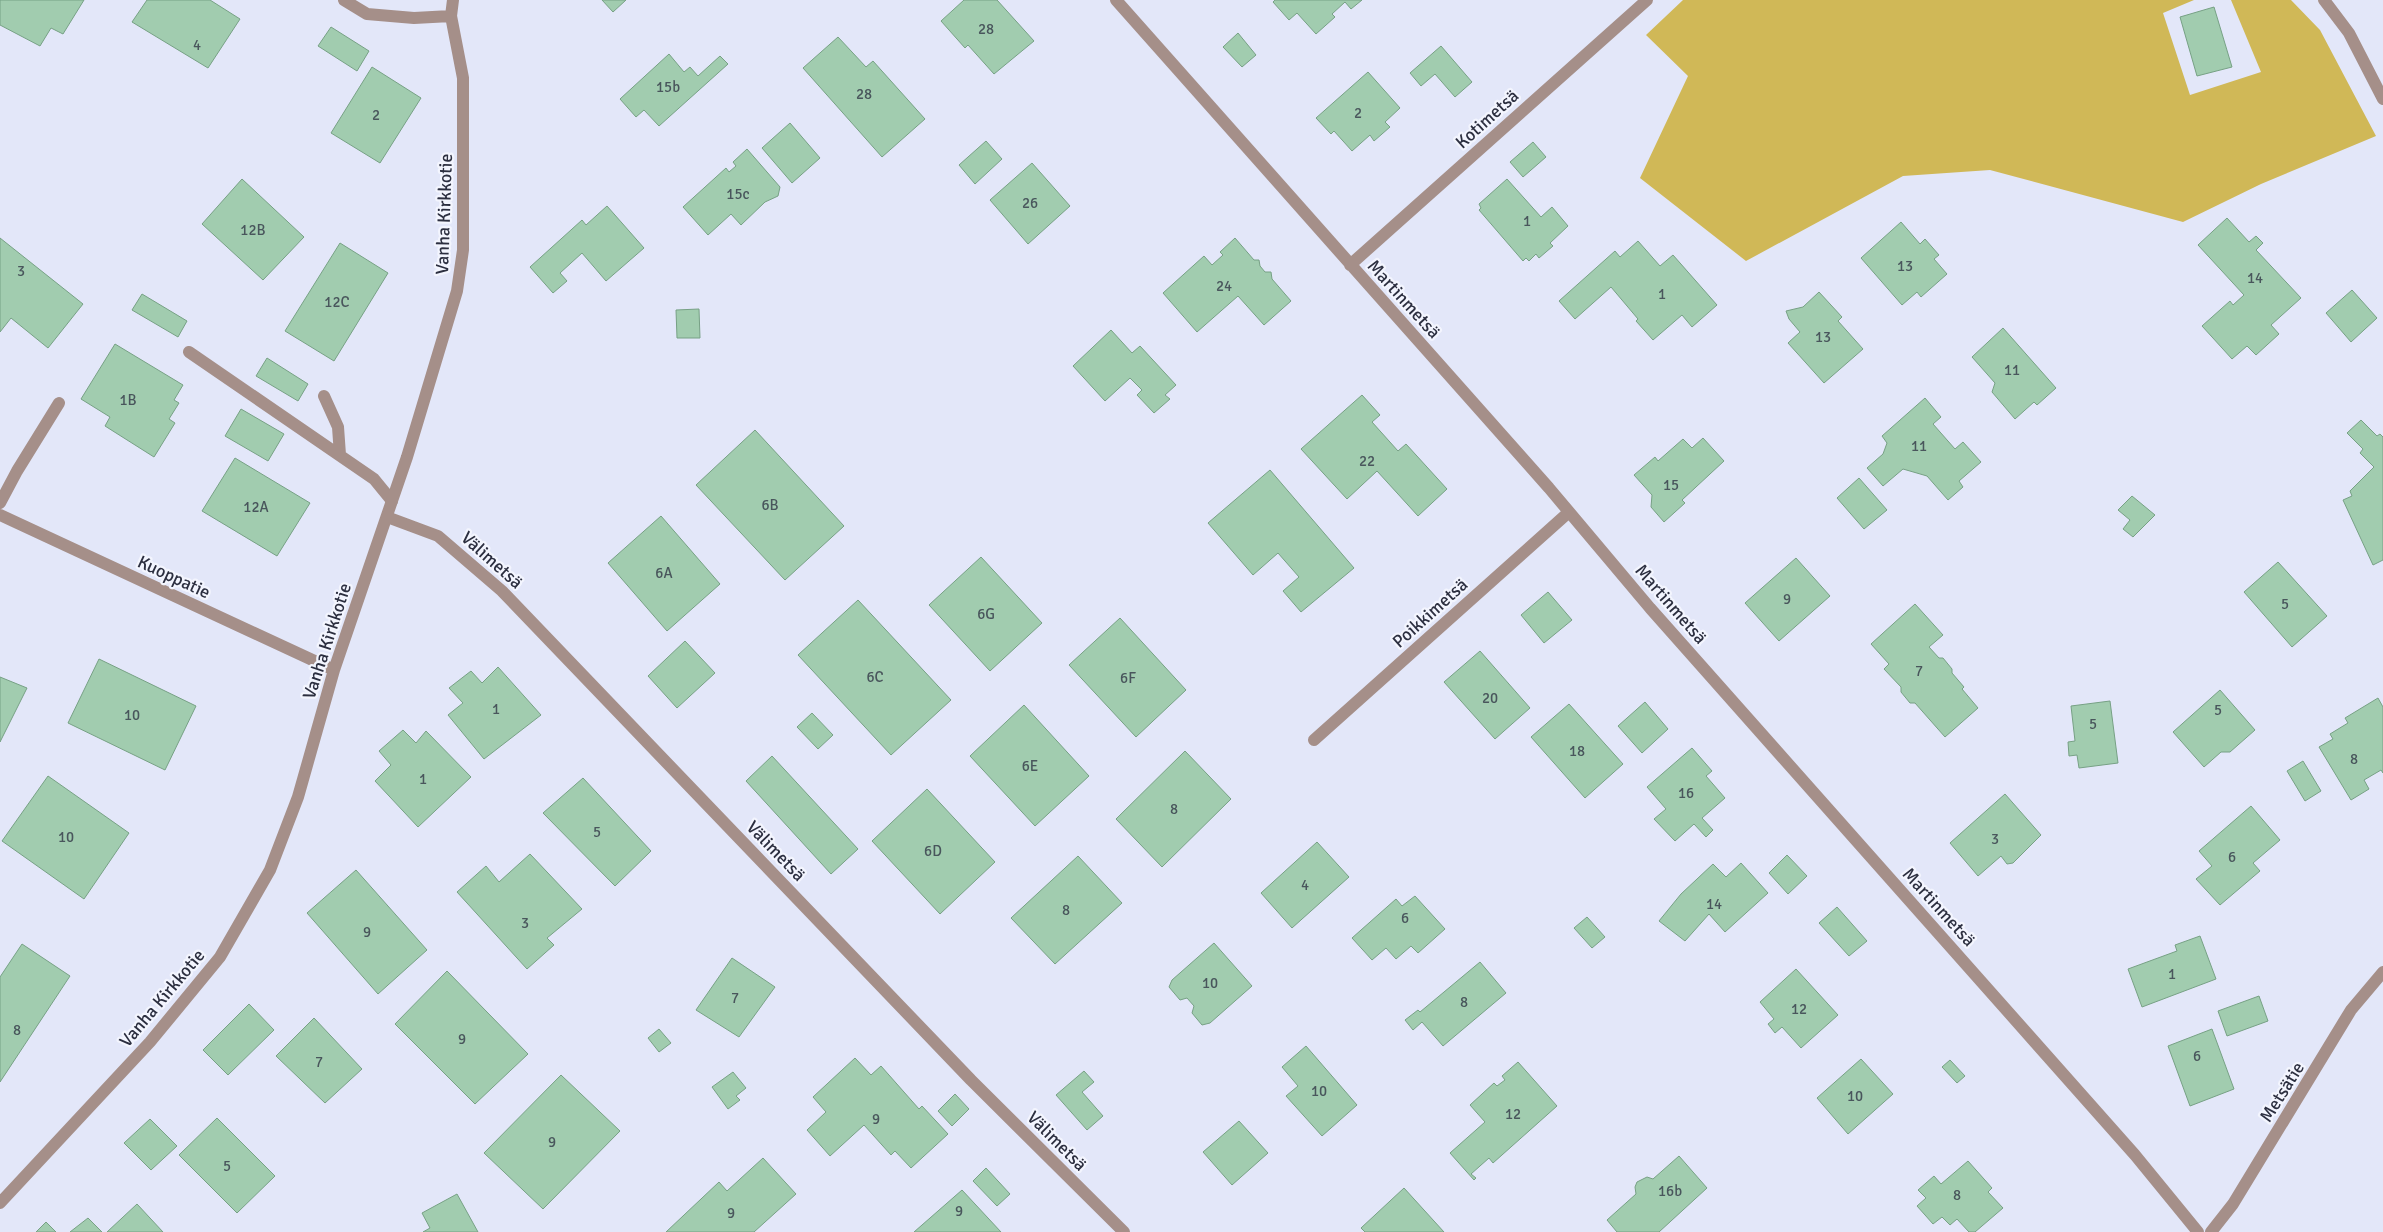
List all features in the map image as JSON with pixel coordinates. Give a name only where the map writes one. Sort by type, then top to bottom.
[{"type":"street","points":[[344,0],[367,14],[414,18],[451,16]]},
{"type":"street","name":"Vanha Kirkkotie","points":[[0,1203],[150,1042],[220,956],[270,870],[302,786],[334,670],[392,501],[457,291],[463,250],[463,78],[451,16],[453,0]]},
{"type":"street","name":"Martinmetsä","points":[[1116,0],[1569,512],[1650,608],[2135,1155],[2198,1232]]},
{"type":"street","name":"Kotimetsä","points":[[1350,265],[1647,0]]},
{"type":"street","points":[[2324,0],[2348,33],[2383,99]]},
{"type":"street","points":[[189,352],[374,479],[392,501]]},
{"type":"street","points":[[324,396],[338,427],[340,456]]},
{"type":"street","points":[[0,503],[17,471],[59,403]]},
{"type":"street","name":"Poikkimetsä","points":[[1314,740],[1569,512]]},
{"type":"street","name":"Kuoppatie","points":[[0,515],[334,670]]},
{"type":"street","name":"Välimetsä","points":[[386,517],[438,536],[502,591],[971,1080],[1124,1232]]},
{"type":"street","name":"Metsätie","points":[[2211,1232],[2233,1204],[2351,1010],[2383,972]]},
{"type":"shaded area","points":[[1683,0],[2194,0],[2163,13],[2190,95],[2261,72],[2231,0],[2291,0],[2320,30],[2376,136],[2261,184],[2183,222],[1990,170],[1903,176],[1746,261],[1640,178],[1688,76],[1646,35]]},
{"type":"building","points":[[0,0],[84,0],[63,34],[51,28],[40,46],[0,25]]},
{"type":"building","points":[[147,0],[210,0],[240,19],[208,68],[132,22]]},
{"type":"building","points":[[602,0],[626,0],[613,12]]},
{"type":"building","points":[[964,0],[997,0],[1034,41],[994,74],[968,45],[965,48],[941,21]]},
{"type":"building","points":[[1275,0],[1362,0],[1351,9],[1345,2],[1332,14],[1335,17],[1316,34],[1297,13],[1289,20],[1273,2]]},
{"type":"building","points":[[2214,7],[2232,67],[2197,76],[2180,17]]},
{"type":"building","points":[[331,27],[369,51],[357,71],[318,46]]},
{"type":"building","points":[[1238,33],[1256,55],[1242,67],[1223,47]]},
{"type":"building","points":[[838,37],[866,67],[873,61],[925,119],[882,157],[803,68]]},
{"type":"building","points":[[1441,46],[1472,82],[1455,97],[1435,74],[1421,86],[1410,73]]},
{"type":"building","points":[[669,54],[684,72],[690,67],[698,76],[720,56],[728,64],[659,126],[644,110],[636,117],[620,99]]},
{"type":"building","points":[[372,67],[421,98],[380,163],[331,133]]},
{"type":"building","points":[[1368,72],[1400,108],[1385,122],[1390,127],[1374,141],[1370,135],[1352,151],[1334,131],[1331,134],[1316,118]]},
{"type":"building","points":[[790,123],[820,158],[792,183],[762,148]]},
{"type":"building","points":[[986,141],[1002,159],[975,184],[959,165]]},
{"type":"building","points":[[1533,142],[1546,157],[1523,177],[1510,162]]},
{"type":"building","points":[[747,149],[780,187],[778,196],[765,202],[741,225],[731,214],[708,235],[683,207],[726,168],[729,172],[736,166],[733,162]]},
{"type":"building","points":[[1032,163],[1070,206],[1028,244],[990,200]]},
{"type":"building","points":[[242,179],[304,237],[263,280],[202,224]]},
{"type":"building","points":[[1507,179],[1541,217],[1552,207],[1568,226],[1550,243],[1553,246],[1539,258],[1536,254],[1529,261],[1526,258],[1523,261],[1479,210],[1481,208],[1479,204]]},
{"type":"building","points":[[607,206],[644,248],[606,281],[582,253],[560,273],[567,281],[553,293],[530,267],[582,220],[586,225]]},
{"type":"building","points":[[2227,218],[2249,242],[2256,236],[2263,243],[2256,250],[2301,298],[2271,325],[2279,334],[2256,355],[2247,346],[2232,359],[2202,326],[2230,301],[2233,305],[2244,295],[2198,245]]},
{"type":"building","points":[[1901,222],[1920,244],[1925,239],[1939,255],[1934,259],[1947,274],[1921,297],[1917,292],[1902,305],[1861,258]]},
{"type":"building","points":[[0,238],[83,304],[48,348],[11,318],[0,332]]},
{"type":"building","points":[[1235,238],[1254,260],[1259,260],[1260,266],[1265,272],[1271,272],[1272,279],[1291,301],[1264,325],[1238,296],[1197,332],[1163,293],[1204,256],[1212,265],[1223,255],[1220,252]]},
{"type":"building","points":[[1638,241],[1660,266],[1673,255],[1717,305],[1692,327],[1682,315],[1653,340],[1636,321],[1638,319],[1611,287],[1575,319],[1559,301],[1615,251],[1620,257]]},
{"type":"building","points":[[340,243],[388,273],[334,361],[285,331]]},
{"type":"building","points":[[2352,290],[2377,318],[2351,342],[2326,313]]},
{"type":"building","points":[[1819,292],[1842,317],[1838,321],[1863,349],[1824,383],[1788,343],[1800,332],[1789,319],[1786,311],[1803,307]]},
{"type":"building","points":[[142,294],[187,321],[178,337],[132,310]]},
{"type":"building","points":[[699,309],[700,338],[677,338],[676,310]]},
{"type":"building","points":[[2003,328],[2056,388],[2037,405],[2034,402],[2015,419],[1992,392],[1995,383],[1972,357]]},
{"type":"building","points":[[1111,330],[1132,353],[1140,346],[1176,385],[1165,395],[1170,399],[1154,413],[1137,395],[1142,390],[1130,378],[1105,401],[1073,366]]},
{"type":"building","points":[[115,344],[183,385],[174,400],[179,403],[169,419],[175,423],[154,457],[105,426],[110,417],[81,399]]},
{"type":"building","points":[[267,358],[308,384],[298,401],[256,376]]},
{"type":"building","points":[[1362,395],[1380,415],[1372,422],[1398,451],[1406,444],[1447,489],[1418,516],[1377,471],[1347,499],[1301,449]]},
{"type":"building","points":[[1925,398],[1941,417],[1933,424],[1955,449],[1963,442],[1981,462],[1959,481],[1963,487],[1948,500],[1927,476],[1903,469],[1883,486],[1867,468],[1883,454],[1887,443],[1882,436]]},
{"type":"building","points":[[241,409],[284,434],[268,461],[225,436]]},
{"type":"building","points":[[2361,420],[2377,436],[2380,434],[2383,437],[2383,560],[2373,565],[2343,500],[2352,496],[2350,491],[2374,467],[2360,453],[2363,449],[2347,433]]},
{"type":"building","points":[[755,430],[844,526],[785,580],[696,485]]},
{"type":"building","points":[[1703,438],[1724,461],[1682,500],[1685,503],[1664,522],[1651,507],[1652,495],[1634,475],[1655,457],[1658,461],[1683,439],[1692,448]]},
{"type":"building","points":[[235,458],[310,503],[277,556],[202,511]]},
{"type":"building","points":[[1270,470],[1354,568],[1301,612],[1283,591],[1299,577],[1278,553],[1253,575],[1208,523]]},
{"type":"building","points":[[1859,478],[1887,510],[1864,529],[1837,498]]},
{"type":"building","points":[[2132,496],[2155,515],[2133,537],[2123,529],[2130,520],[2118,510]]},
{"type":"building","points":[[661,516],[720,584],[667,631],[608,563]]},
{"type":"building","points":[[981,557],[1042,623],[990,671],[929,605]]},
{"type":"building","points":[[1796,558],[1830,596],[1779,641],[1745,603]]},
{"type":"building","points":[[2278,562],[2327,616],[2292,647],[2244,592]]},
{"type":"building","points":[[1548,592],[1572,620],[1544,643],[1521,615]]},
{"type":"building","points":[[858,600],[951,700],[891,755],[798,655]]},
{"type":"building","points":[[1915,604],[1943,635],[1929,647],[1939,658],[1943,658],[1952,669],[1952,673],[1964,687],[1962,689],[1978,708],[1945,737],[1915,703],[1910,703],[1901,692],[1901,687],[1884,669],[1889,664],[1871,644]]},
{"type":"building","points":[[1120,618],[1186,690],[1136,737],[1069,665]]},
{"type":"building","points":[[685,641],[715,673],[677,708],[648,676]]},
{"type":"building","points":[[1480,651],[1530,708],[1495,739],[1444,682]]},
{"type":"building","points":[[99,659],[196,706],[165,770],[68,723]]},
{"type":"building","points":[[498,667],[541,715],[484,759],[448,715],[463,703],[449,688],[471,671],[482,683]]},
{"type":"building","points":[[0,677],[27,688],[0,742]]},
{"type":"building","points":[[2220,690],[2255,730],[2230,752],[2221,752],[2204,767],[2173,732]]},
{"type":"building","points":[[2378,698],[2383,707],[2383,773],[2381,770],[2364,780],[2369,789],[2351,800],[2319,747],[2333,739],[2330,734],[2348,723],[2345,718]]},
{"type":"building","points":[[2110,701],[2118,763],[2079,768],[2077,755],[2069,756],[2068,742],[2075,741],[2071,706]]},
{"type":"building","points":[[1645,702],[1668,729],[1642,753],[1618,726]]},
{"type":"building","points":[[1569,704],[1623,764],[1585,798],[1531,737]]},
{"type":"building","points":[[1024,705],[1089,776],[1035,826],[970,756]]},
{"type":"building","points":[[812,713],[833,735],[818,749],[797,727]]},
{"type":"building","points":[[403,730],[416,743],[426,731],[471,777],[418,827],[375,781],[391,765],[379,751]]},
{"type":"building","points":[[1692,748],[1712,771],[1706,776],[1725,798],[1702,818],[1713,830],[1706,837],[1694,824],[1675,841],[1654,819],[1666,809],[1647,787]]},
{"type":"building","points":[[1185,751],[1231,799],[1162,867],[1116,819]]},
{"type":"building","points":[[772,756],[858,849],[831,874],[746,781]]},
{"type":"building","points":[[2303,761],[2321,791],[2305,801],[2287,771]]},
{"type":"building","points":[[48,776],[129,833],[84,899],[2,841]]},
{"type":"building","points":[[583,778],[651,851],[615,886],[543,813]]},
{"type":"building","points":[[927,789],[995,862],[940,914],[872,841]]},
{"type":"building","points":[[2005,794],[2041,835],[2013,863],[2007,864],[2001,856],[1978,876],[1950,843]]},
{"type":"building","points":[[2251,806],[2280,840],[2253,863],[2260,871],[2220,905],[2196,879],[2212,866],[2199,851]]},
{"type":"building","points":[[1317,842],[1349,877],[1292,928],[1261,893]]},
{"type":"building","points":[[530,854],[582,909],[547,938],[554,945],[527,969],[457,892],[486,866],[499,882]]},
{"type":"building","points":[[1787,855],[1807,876],[1788,894],[1769,873]]},
{"type":"building","points":[[1078,856],[1122,903],[1055,964],[1011,918]]},
{"type":"building","points":[[1741,863],[1768,893],[1725,932],[1709,914],[1685,941],[1659,921],[1681,894],[1713,864],[1726,877]]},
{"type":"building","points":[[356,870],[427,950],[378,994],[307,913]]},
{"type":"building","points":[[1415,896],[1445,929],[1418,953],[1411,946],[1396,959],[1386,948],[1372,960],[1352,938],[1396,899],[1402,906]]},
{"type":"building","points":[[1837,907],[1867,941],[1849,956],[1819,923]]},
{"type":"building","points":[[1587,917],[1605,937],[1592,948],[1574,928]]},
{"type":"building","points":[[2200,936],[2216,979],[2142,1007],[2128,969],[2177,951],[2175,945]]},
{"type":"building","points":[[1214,943],[1252,986],[1210,1023],[1202,1025],[1192,1013],[1194,1006],[1187,998],[1180,1000],[1169,987],[1172,980]]},
{"type":"building","points":[[22,944],[70,976],[0,1082],[0,977]]},
{"type":"building","points":[[732,958],[775,987],[739,1037],[696,1010]]},
{"type":"building","points":[[1480,962],[1506,993],[1443,1046],[1422,1022],[1413,1030],[1405,1020],[1418,1010],[1420,1012]]},
{"type":"building","points":[[1796,969],[1838,1015],[1801,1048],[1782,1027],[1775,1033],[1768,1024],[1774,1019],[1760,1002]]},
{"type":"building","points":[[447,971],[528,1054],[475,1104],[395,1024]]},
{"type":"building","points":[[2259,996],[2268,1021],[2227,1036],[2218,1011]]},
{"type":"building","points":[[249,1004],[274,1030],[228,1075],[203,1050]]},
{"type":"building","points":[[314,1018],[362,1069],[325,1103],[276,1056]]},
{"type":"building","points":[[659,1029],[671,1043],[659,1052],[648,1038]]},
{"type":"building","points":[[2212,1029],[2234,1089],[2190,1106],[2168,1046]]},
{"type":"building","points":[[1306,1046],[1357,1105],[1322,1136],[1286,1096],[1298,1086],[1282,1067]]},
{"type":"building","points":[[855,1058],[871,1075],[881,1066],[919,1109],[922,1106],[948,1134],[911,1168],[895,1151],[891,1155],[864,1125],[830,1156],[807,1130],[826,1112],[813,1097]]},
{"type":"building","points":[[1861,1059],[1893,1094],[1848,1134],[1817,1098]]},
{"type":"building","points":[[1950,1060],[1965,1076],[1957,1083],[1942,1067]]},
{"type":"building","points":[[1518,1062],[1557,1106],[1493,1163],[1489,1158],[1471,1174],[1476,1178],[1474,1180],[1450,1153],[1485,1122],[1470,1105],[1494,1083],[1497,1086],[1505,1080],[1502,1076]]},
{"type":"building","points":[[1084,1071],[1094,1082],[1082,1092],[1103,1116],[1087,1130],[1056,1095]]},
{"type":"building","points":[[733,1072],[746,1088],[736,1096],[740,1100],[728,1109],[712,1087]]},
{"type":"building","points":[[561,1075],[620,1131],[543,1209],[484,1153]]},
{"type":"building","points":[[955,1094],[969,1109],[952,1126],[938,1111]]},
{"type":"building","points":[[217,1118],[275,1176],[237,1213],[179,1155]]},
{"type":"building","points":[[150,1119],[177,1146],[151,1170],[124,1143]]},
{"type":"building","points":[[1239,1121],[1268,1153],[1232,1185],[1203,1152]]},
{"type":"building","points":[[1679,1156],[1707,1188],[1659,1232],[1617,1232],[1607,1220],[1636,1194],[1635,1187],[1637,1182],[1647,1177],[1653,1179]]},
{"type":"building","points":[[763,1158],[796,1194],[754,1232],[666,1232],[719,1182],[727,1191]]},
{"type":"building","points":[[1968,1161],[1992,1188],[1988,1192],[2003,1208],[1975,1232],[1969,1232],[1957,1219],[1950,1225],[1942,1217],[1933,1224],[1917,1206],[1926,1198],[1918,1190],[1934,1176],[1941,1184]]},
{"type":"building","points":[[986,1168],[1010,1194],[997,1206],[973,1181]]},
{"type":"building","points":[[1404,1188],[1444,1232],[1365,1232],[1361,1228]]},
{"type":"building","points":[[962,1190],[1001,1232],[914,1232]]},
{"type":"building","points":[[457,1194],[478,1232],[423,1232],[430,1228],[422,1213]]},
{"type":"building","points":[[137,1204],[163,1232],[107,1232]]},
{"type":"building","points":[[88,1218],[102,1232],[70,1232]]},
{"type":"building","points":[[46,1222],[56,1232],[36,1232]]}]
